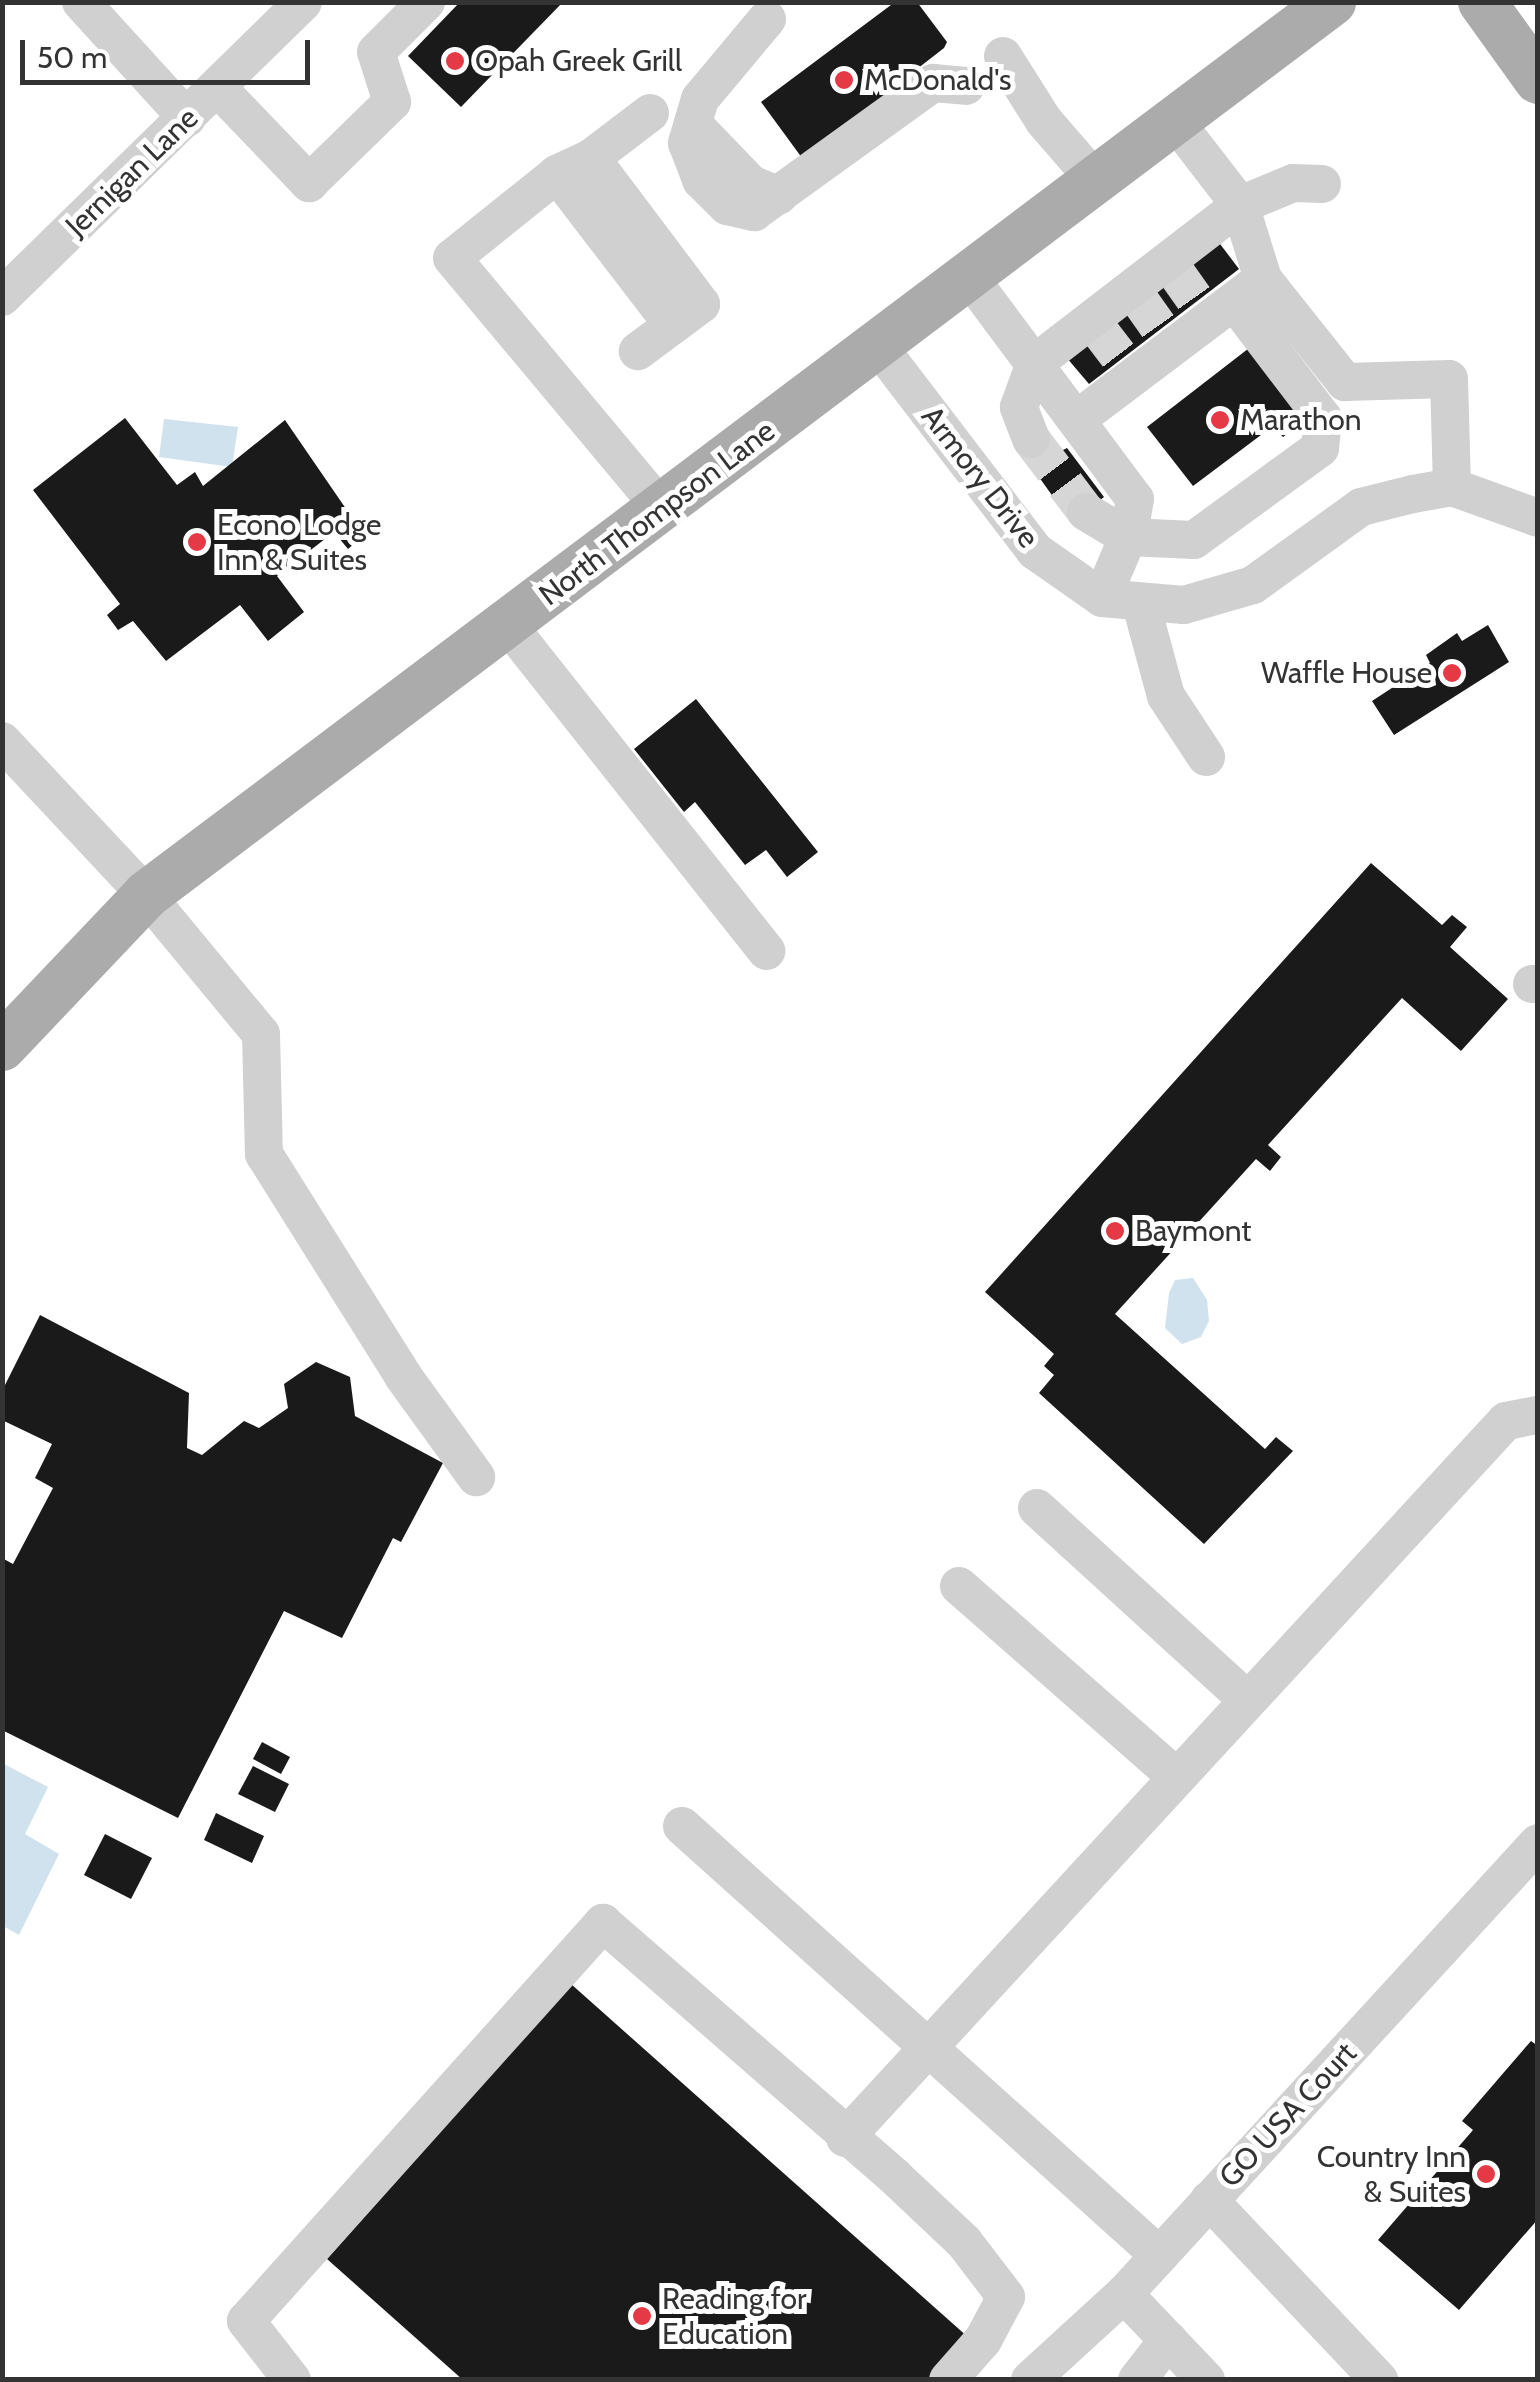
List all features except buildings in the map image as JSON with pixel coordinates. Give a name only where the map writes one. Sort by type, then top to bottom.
[{"type":"main road","name":"North Thompson Lane","points":[[2,1047],[146,894],[879,347],[1332,2]]},
{"type":"main road","points":[[1482,2],[1538,80]]},
{"type":"street","points":[[81,2],[187,118]]},
{"type":"street","name":"Jernigan Lane","points":[[2,297],[303,2]]},
{"type":"street","points":[[218,88],[309,182],[392,102],[376,52],[426,2]]},
{"type":"street","points":[[767,19],[700,99],[688,143],[701,180],[726,206],[754,212],[933,83],[966,86]]},
{"type":"street","points":[[1003,56],[1044,121],[1096,181]]},
{"type":"street","points":[[650,114],[592,158],[557,174],[452,258],[662,509]]},
{"type":"street","points":[[1086,512],[1128,537],[1194,540],[1320,448],[1323,418],[1226,300],[1240,205],[1175,122]]},
{"type":"street","points":[[592,158],[701,304],[638,351]]},
{"type":"street","points":[[557,174],[673,325]]},
{"type":"street","points":[[1030,438],[1019,407],[1035,363],[1170,263],[1240,205],[1293,184],[1322,184]]},
{"type":"street","points":[[970,278],[1135,498],[1128,537],[1102,598]]},
{"type":"street","points":[[1077,418],[1128,367],[1226,300]]},
{"type":"street","points":[[1226,300],[1345,382],[1449,380],[1452,486],[1538,518]]},
{"type":"street","name":"Armory Drive","points":[[879,347],[1036,551],[1102,598],[1184,605],[1253,585],[1361,507],[1452,486]]},
{"type":"street","points":[[1141,604],[1166,696],[1206,757]]},
{"type":"street","points":[[508,624],[766,951]]},
{"type":"street","points":[[2,741],[146,894],[261,1034],[264,1154],[403,1376],[476,1477]]},
{"type":"street","points":[[845,2138],[1175,1776],[1506,1422],[1538,1415]]},
{"type":"street","points":[[1038,1508],[1246,1700]]},
{"type":"street","points":[[959,1586],[1175,1776]]},
{"type":"street","points":[[682,1826],[1160,2254]]},
{"type":"street","name":"GO USA Court","points":[[1030,2380],[1124,2294],[1538,1843]]},
{"type":"street","points":[[292,2380],[246,2321],[603,1923],[964,2242],[1006,2297],[983,2340],[948,2380]]},
{"type":"street","points":[[1209,2200],[1380,2380]]},
{"type":"street","points":[[1124,2294],[1206,2380]]},
{"type":"street","points":[[1137,2380],[1168,2340]]},
{"type":"water","points":[[164,419],[238,427],[232,467],[159,457]]},
{"type":"water","points":[[1193,1278],[1207,1300],[1209,1321],[1201,1337],[1182,1344],[1165,1328],[1169,1293],[1175,1280]]},
{"type":"water","points":[[2,1763],[48,1787],[25,1834],[59,1854],[19,1935],[3,1926]]},
{"type":"tunnel","points":[[1172,267],[1196,301]]},
{"type":"tunnel","points":[[1136,295],[1160,329]]},
{"type":"tunnel","points":[[1095,325],[1121,359]]},
{"type":"tunnel","points":[[1031,439],[1086,512]]},
{"type":"place","name":"Opah Greek Grill","points":[[455,61]]},
{"type":"place","name":"McDonald's","points":[[844,80]]},
{"type":"place","name":"Marathon","points":[[1220,420]]},
{"type":"place","name":"Econo Lodge Inn & Suites","points":[[197,542]]},
{"type":"place","name":"Waffle House","points":[[1452,673]]},
{"type":"place","name":"Baymont","points":[[1115,1231]]},
{"type":"place","name":"Country Inn & Suites","points":[[1486,2174]]},
{"type":"place","name":"Reading for Education","points":[[642,2316]]}]
